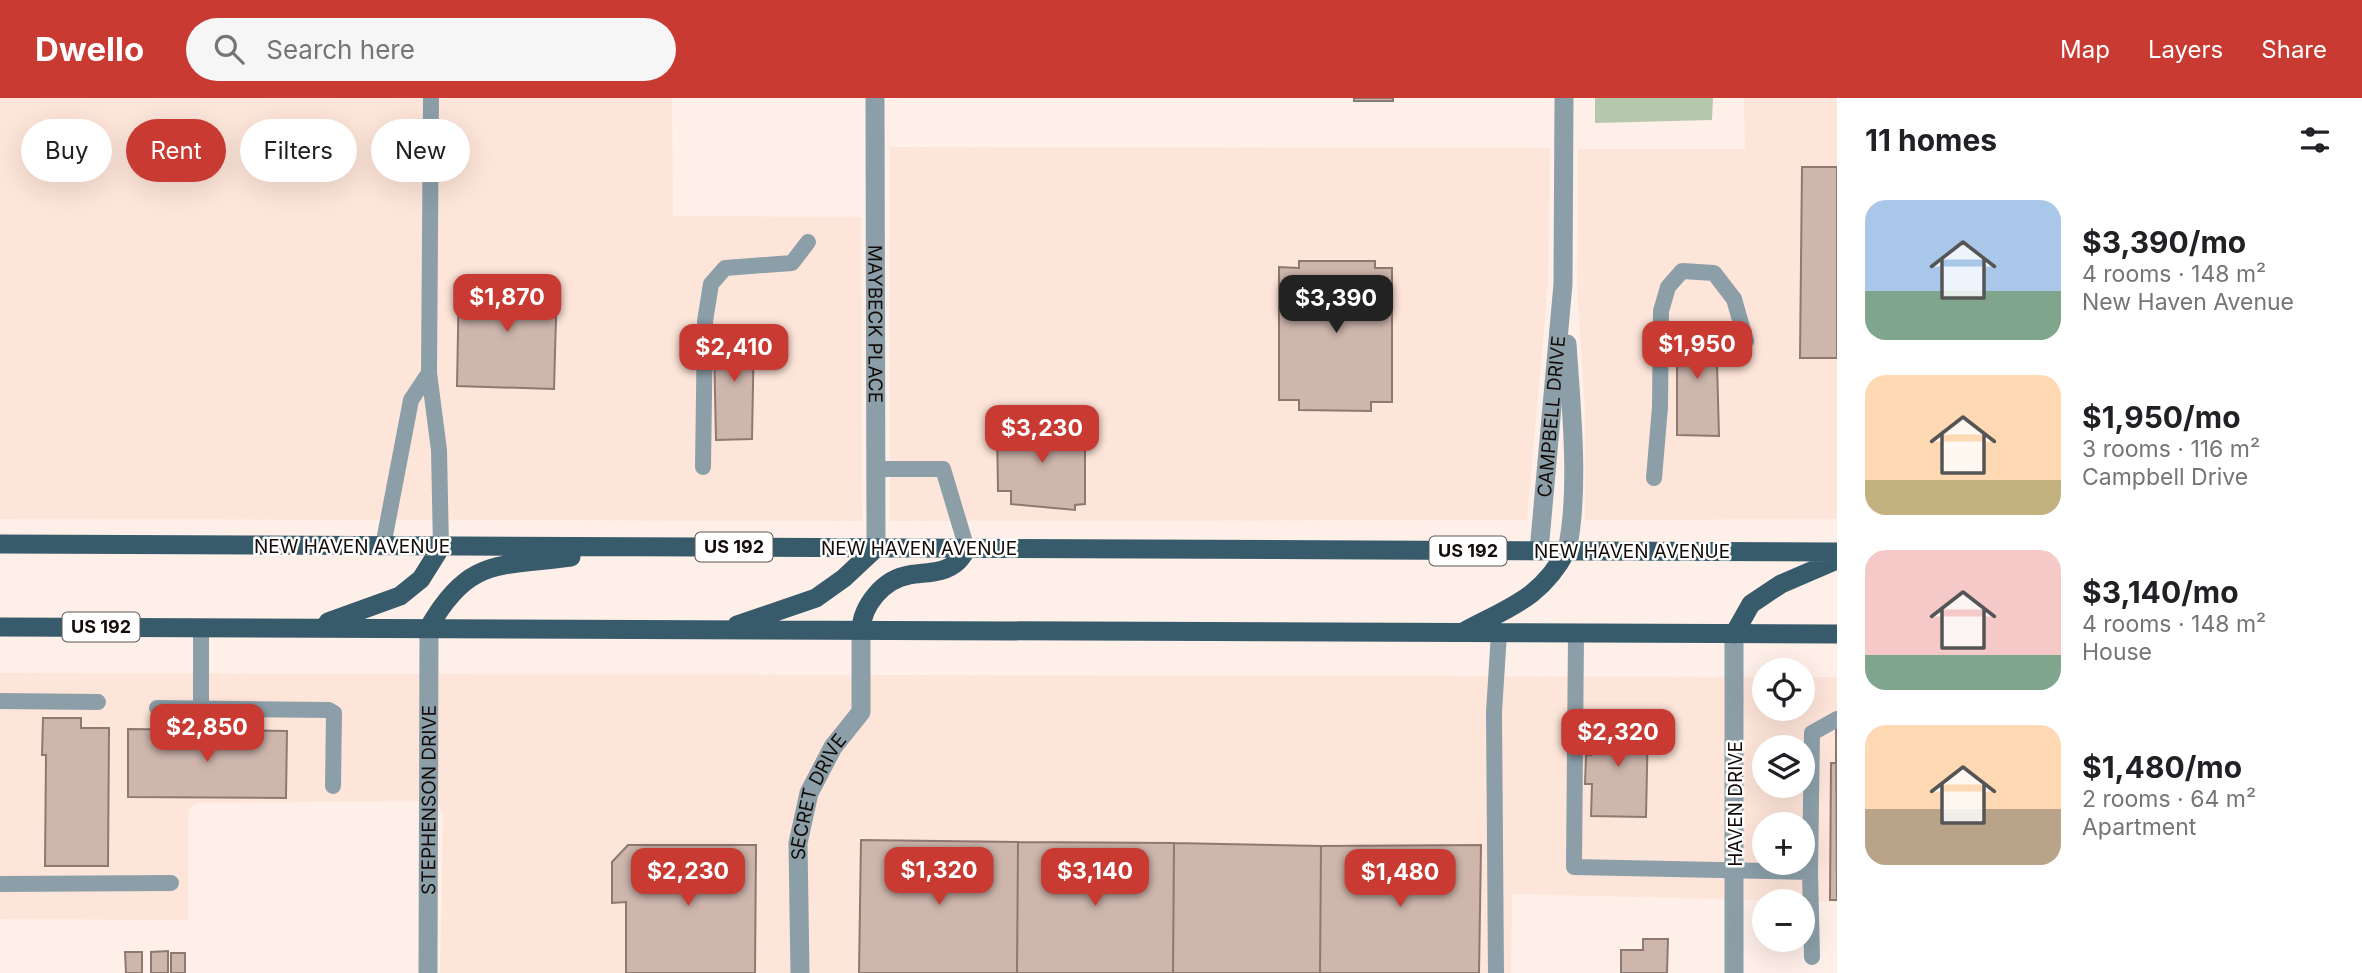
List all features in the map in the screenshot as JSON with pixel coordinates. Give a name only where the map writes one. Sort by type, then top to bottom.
[{"type":"main road","name":"NEW HAVEN AVENUE","points":[[0,544],[1837,552]]},
{"type":"main road","points":[[314,627],[400,596],[421,579],[441,547]]},
{"type":"main road","points":[[429,627],[447,596],[481,569],[645,547]]},
{"type":"main road","points":[[723,630],[816,598],[844,578],[876,548]]},
{"type":"main road","points":[[861,630],[867,608],[883,588],[906,575],[948,568],[957,562],[967,549]]},
{"type":"main road","points":[[1462,633],[1536,592],[1554,575],[1567,551]]},
{"type":"main road","points":[[1734,634],[1751,604],[1781,584],[1837,560]]},
{"type":"main road","name":"US 192","points":[[0,627],[1837,634]]},
{"type":"street","name":"MAYBECK PLACE","points":[[875,98],[876,548]]},
{"type":"street","name":"CAMPBELL DRIVE","points":[[1564,98],[1563,284],[1571,413],[1571,516],[1567,551]]},
{"type":"street","name":"CAMPBELL DRIVE","points":[[1539,551],[1563,284]]},
{"type":"street","name":"STEPHENSON DRIVE","points":[[428,973],[431,815],[429,627]]},
{"type":"street","name":"SECRET DRIVE","points":[[800,973],[798,843],[809,793],[833,747],[861,712],[861,630]]},
{"type":"street","name":"HAVEN DRIVE","points":[[1734,634],[1734,973]]},
{"type":"lane","points":[[431,98],[429,373],[439,450],[441,547]]},
{"type":"lane","points":[[792,263],[807,242]]},
{"type":"lane","points":[[704,467],[705,321],[711,284],[725,268],[792,263],[808,269]]},
{"type":"lane","points":[[1654,478],[1660,407],[1661,311],[1668,287],[1682,271],[1714,274],[1734,299],[1746,341]]},
{"type":"lane","points":[[383,546],[411,400],[429,373]]},
{"type":"lane","points":[[876,469],[943,469],[967,549]]},
{"type":"lane","points":[[201,627],[201,709]]},
{"type":"lane","points":[[1496,973],[1494,712],[1499,633]]},
{"type":"lane","points":[[1576,633],[1574,867],[1752,870]]},
{"type":"lane","points":[[0,701],[98,702]]},
{"type":"lane","points":[[157,708],[329,710],[334,713],[333,786]]},
{"type":"lane","points":[[1811,812],[1812,733],[1837,719]]},
{"type":"lane","points":[[1810,875],[1812,957]]},
{"type":"lane","points":[[0,884],[171,883]]},
{"type":"shaded area","points":[[0,98],[672,98],[673,216],[861,217],[862,521],[0,519]]},
{"type":"shaded area","points":[[1744,98],[1837,98],[1837,519],[1585,520],[1585,412],[1577,284],[1578,149],[1745,149]]},
{"type":"shaded area","points":[[890,147],[1550,148],[1548,283],[1527,520],[890,521]]},
{"type":"shaded area","points":[[0,673],[1752,677],[1752,721],[1815,721],[1815,677],[1837,677],[1837,902],[1815,901],[1815,889],[1752,889],[1752,900],[1512,894],[1511,973],[440,973],[443,816],[438,804],[431,801],[196,803],[190,808],[188,816],[188,920],[0,919]]},
{"type":"green space","points":[[1595,98],[1713,98],[1712,120],[1595,123]]},
{"type":"building","points":[[1354,98],[1393,98],[1393,101],[1354,101]]},
{"type":"building","points":[[1802,167],[1837,167],[1837,358],[1800,358]]},
{"type":"building","points":[[1299,261],[1375,261],[1375,268],[1392,268],[1392,402],[1371,402],[1371,411],[1299,410],[1299,400],[1279,400],[1279,267],[1299,268]]},
{"type":"building","points":[[459,280],[557,282],[554,389],[457,386]]},
{"type":"building","points":[[1677,326],[1716,326],[1719,436],[1677,435]]},
{"type":"building","points":[[710,332],[754,332],[752,439],[716,440],[714,345],[709,343]]},
{"type":"building","points":[[997,425],[1085,426],[1085,504],[1075,505],[1075,510],[1011,504],[1011,491],[998,491]]},
{"type":"building","points":[[43,718],[81,718],[81,728],[109,728],[108,866],[45,866],[46,755],[42,755]]},
{"type":"building","points":[[1592,721],[1648,722],[1646,817],[1591,816],[1592,784],[1585,784],[1586,755],[1591,755]]},
{"type":"building","points":[[1836,726],[1837,900],[1830,900],[1831,763],[1836,763]]},
{"type":"building","points":[[128,729],[287,731],[286,798],[128,797]]},
{"type":"building","points":[[861,840],[1018,842],[1017,973],[859,973]]},
{"type":"building","points":[[1018,842],[1174,843],[1173,973],[1017,973]]},
{"type":"building","points":[[1174,843],[1321,846],[1320,973],[1173,973]]},
{"type":"building","points":[[628,845],[756,845],[755,973],[626,973],[626,902],[612,903],[612,862]]},
{"type":"building","points":[[1481,845],[1479,973],[1320,973],[1321,846]]},
{"type":"building","points":[[1643,939],[1668,939],[1667,973],[1621,973],[1621,950],[1643,950]]},
{"type":"building","points":[[168,951],[168,973],[151,973],[151,952]]},
{"type":"building","points":[[125,952],[142,952],[142,973],[126,973]]},
{"type":"building","points":[[171,953],[185,953],[185,973],[171,973]]}]
